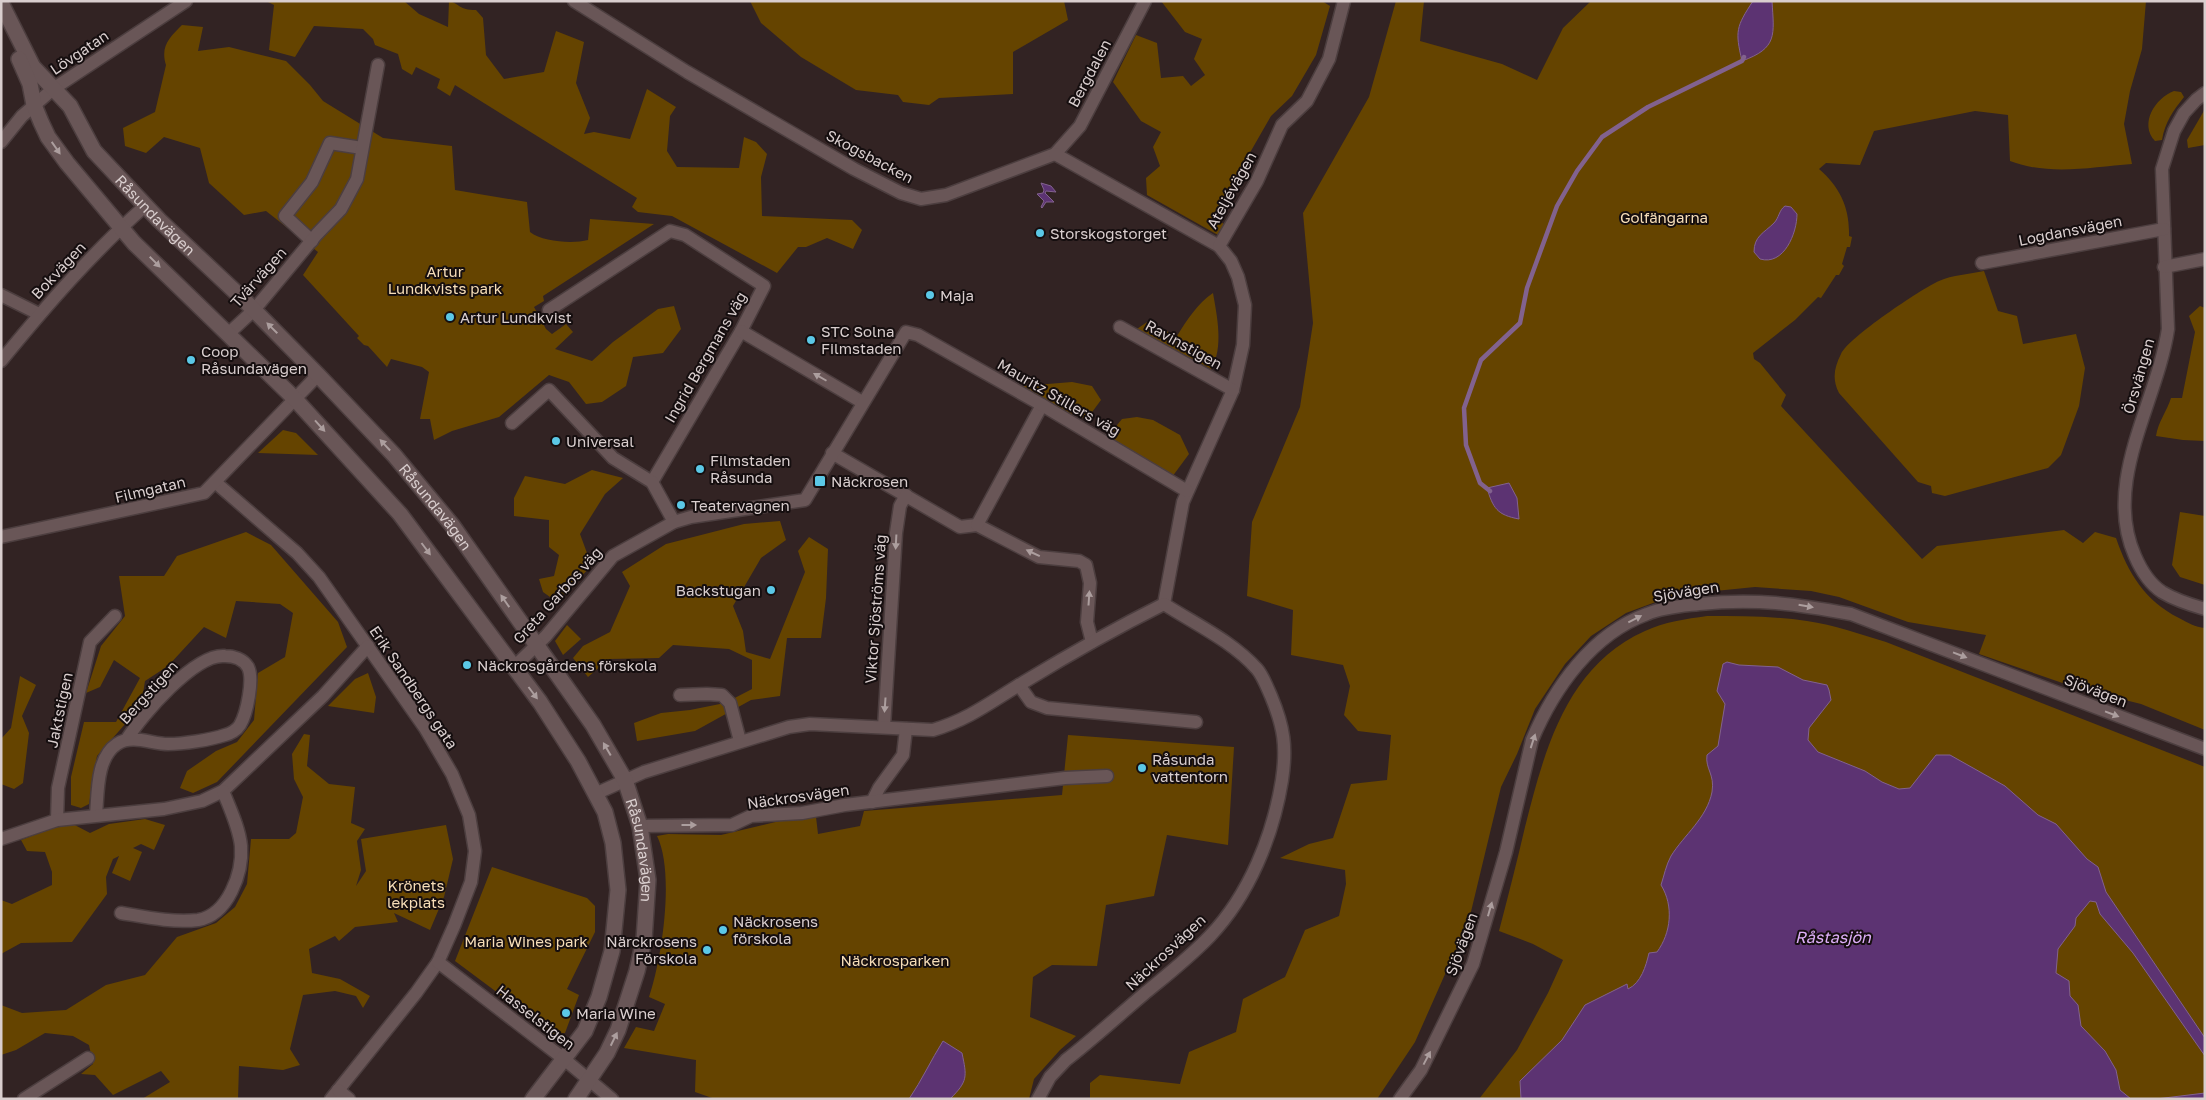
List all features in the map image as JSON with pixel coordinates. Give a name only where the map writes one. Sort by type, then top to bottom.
[{"type":"street","name":"Lövgatan","points":[[1,142],[34,105],[54,89],[186,1]]},
{"type":"street","name":"Skogsbacken","points":[[574,1],[687,72],[854,169],[901,193],[921,199],[946,195],[1055,154]]},
{"type":"street","name":"Bergdalen","points":[[1055,154],[1080,126],[1145,1]]},
{"type":"street","name":"Ateljévägen","points":[[1164,604],[1182,507],[1233,390],[1242,345],[1245,305],[1234,269],[1219,246],[1257,181],[1282,125],[1307,101],[1329,58],[1344,1]]},
{"type":"street","name":"Råsundavägen","points":[[1,3],[34,67],[70,106],[94,151],[145,206],[254,310],[318,375],[394,455],[452,526],[593,725],[625,780],[640,826],[648,880],[644,940],[637,971],[618,1030],[608,1053],[576,1099]]},
{"type":"street","name":"Råsundavägen","points":[[1,23],[26,72],[34,105],[48,137],[67,163],[121,228],[294,398],[400,514],[540,702],[578,761],[605,812],[613,843],[618,890],[616,926],[612,951],[599,997],[585,1031],[532,1099]]},
{"type":"street","name":"Tvärvägen","points":[[228,334],[254,310],[341,209],[357,179],[378,65]]},
{"type":"street","name":"Örsvängen","points":[[2205,93],[2184,113],[2174,131],[2162,169],[2164,267],[2168,329],[2165,348],[2135,442],[2125,490],[2123,510],[2129,543],[2142,572],[2162,592],[2185,603],[2205,609]]},
{"type":"street","points":[[312,241],[285,216],[312,182],[330,143],[362,148]]},
{"type":"street","points":[[1055,154],[1219,246]]},
{"type":"street","name":"Bokvägen","points":[[1,361],[39,314],[121,228],[145,206]]},
{"type":"street","name":"Logdansvägen","points":[[1982,263],[2164,229]]},
{"type":"street","name":"Ingrid Bergmans väg","points":[[549,310],[670,231],[685,235],[764,286],[741,331],[652,482]]},
{"type":"street","points":[[2164,267],[2205,259]]},
{"type":"street","points":[[1,295],[39,314]]},
{"type":"street","name":"Ravinstigen","points":[[1120,327],[1233,390]]},
{"type":"street","points":[[741,331],[862,402]]},
{"type":"street","name":"Greta Garbos väg","points":[[514,667],[536,646],[613,556],[674,522],[691,517],[805,500],[902,335],[906,332],[914,334]]},
{"type":"street","name":"Mauritz Stillers väg","points":[[914,334],[1042,405],[1188,491]]},
{"type":"street","name":"Filmgatan","points":[[1,537],[204,493],[318,375]]},
{"type":"street","points":[[512,423],[549,390],[613,458],[652,482],[674,522]]},
{"type":"street","points":[[977,525],[1042,405]]},
{"type":"street","points":[[832,454],[960,527],[977,525],[1039,556],[1079,561],[1086,565],[1090,583],[1087,622],[1092,642]]},
{"type":"street","name":"Erik Sandbergs gata","points":[[215,482],[297,552],[319,577],[425,728],[443,757],[469,815],[475,851],[470,882],[438,962],[416,993],[334,1094]]},
{"type":"street","name":"Viktor Sjöströms väg","points":[[884,727],[896,533],[900,506],[906,495]]},
{"type":"street","name":"Sjövägen","points":[[1400,1099],[1421,1070],[1473,964],[1503,861],[1532,740],[1539,723],[1550,703],[1583,658],[1622,626],[1647,614],[1685,605],[1757,600],[1801,605],[1851,614],[2205,749]]},
{"type":"street","points":[[595,794],[625,780],[740,741],[789,727],[810,724],[933,730],[958,722],[1092,642],[1164,604]]},
{"type":"street","name":"Näckrosvägen","points":[[1038,1099],[1050,1077],[1066,1060],[1182,963],[1211,935],[1236,902],[1253,872],[1268,838],[1279,798],[1285,758],[1282,721],[1258,671],[1240,652],[1164,604]]},
{"type":"street","name":"Jaktstigen","points":[[58,820],[58,788],[90,642],[115,616]]},
{"type":"street","points":[[1,839],[58,820],[96,814],[164,808],[202,801],[223,791],[323,696],[368,646]]},
{"type":"street","name":"Bergstigen","points":[[96,814],[103,765],[108,752],[116,744],[127,739],[170,744],[224,736],[233,732],[239,726],[246,713],[251,678],[248,667],[243,661],[231,656],[217,655],[197,664],[183,674],[134,728],[127,739]]},
{"type":"street","points":[[1018,685],[1031,702],[1047,708],[1196,722]]},
{"type":"street","points":[[680,696],[722,695],[730,703],[740,741]]},
{"type":"street","name":"Näckrosvägen","points":[[872,802],[879,788],[903,755],[906,729]]},
{"type":"street","name":"Näckrosvägen","points":[[640,826],[732,825],[751,816],[802,813],[872,802],[1065,778],[1107,776]]},
{"type":"street","points":[[121,913],[159,919],[197,920],[214,914],[223,906],[232,890],[239,868],[241,848],[238,829],[223,791]]},
{"type":"street","name":"Hasselstigen","points":[[438,962],[564,1059],[612,1099]]},
{"type":"street","points":[[24,1099],[88,1058]]},
{"type":"street","points":[[334,1094],[350,1099]]},
{"type":"green space","points":[[266,1],[404,1],[419,14],[448,27],[449,1],[453,2],[463,8],[476,10],[483,18],[486,55],[504,79],[544,72],[556,31],[584,42],[576,83],[590,118],[584,134],[594,132],[630,139],[647,89],[676,107],[670,116],[667,151],[677,167],[739,168],[744,137],[756,142],[767,154],[761,177],[762,216],[852,220],[862,230],[853,249],[827,238],[806,247],[798,247],[777,273],[672,216],[638,212],[632,207],[637,198],[455,85],[450,96],[437,88],[440,79],[416,67],[412,75],[402,69],[398,54],[375,45],[373,39],[363,29],[314,26],[295,57],[269,50],[274,5]]},
{"type":"green space","points":[[750,1],[1064,1],[1068,20],[1013,52],[1013,94],[939,98],[929,105],[903,102],[898,95],[856,90],[801,57],[761,23]]},
{"type":"green space","points":[[1161,1],[1322,1],[1330,6],[1316,55],[1292,96],[1271,116],[1213,217],[1224,224],[1218,235],[1147,195],[1146,178],[1160,166],[1153,147],[1161,132],[1141,121],[1113,82],[1136,35],[1157,43],[1161,78],[1183,76],[1191,86],[1205,75],[1194,59],[1202,39],[1185,32]]},
{"type":"green space","name":"Golfängarna","points":[[1396,1],[1424,1],[1420,41],[1502,64],[1537,80],[1563,28],[1591,1],[2146,1],[2142,49],[2130,91],[2124,124],[2132,164],[2055,169],[2025,166],[2010,161],[2008,115],[1975,111],[1874,131],[1860,165],[1826,163],[1819,169],[1838,191],[1848,216],[1849,236],[1852,237],[1850,247],[1847,247],[1842,264],[1844,266],[1821,298],[1818,297],[1795,320],[1753,353],[1754,359],[1760,363],[1786,395],[1781,406],[1922,559],[1937,546],[2064,530],[2083,543],[2095,532],[2116,538],[2132,574],[2147,594],[2167,611],[2198,627],[2205,628],[2205,730],[2141,704],[2077,688],[1979,654],[1986,635],[1908,622],[1839,597],[1811,591],[1755,587],[1695,593],[1661,600],[1626,613],[1591,636],[1565,664],[1535,709],[1501,787],[1469,920],[1415,1042],[1377,1099],[1090,1099],[1090,1083],[1100,1075],[1180,1084],[1189,1052],[1236,1032],[1243,999],[1285,977],[1305,930],[1339,916],[1346,884],[1345,870],[1280,858],[1309,844],[1333,838],[1351,784],[1387,780],[1391,735],[1358,731],[1344,715],[1350,686],[1343,665],[1291,655],[1293,610],[1247,596],[1252,522],[1300,407],[1313,323],[1303,213],[1369,97]]},
{"type":"green space","name":"Artur Lundkvists park","points":[[182,25],[203,27],[198,51],[229,47],[286,61],[323,101],[383,138],[452,146],[455,190],[527,202],[530,232],[542,238],[574,242],[588,240],[590,219],[654,224],[543,296],[544,301],[534,307],[546,329],[552,334],[566,324],[573,332],[555,349],[592,361],[613,342],[658,309],[674,306],[681,329],[663,353],[633,357],[626,386],[602,402],[586,404],[569,382],[549,375],[499,417],[452,431],[434,440],[430,419],[420,419],[429,372],[422,367],[391,359],[387,367],[368,346],[364,345],[357,338],[359,336],[303,275],[318,252],[266,211],[244,215],[209,183],[200,148],[164,137],[146,153],[125,146],[123,128],[155,112],[166,65],[164,58],[165,47],[170,38]]},
{"type":"green space","points":[[2174,91],[2181,92],[2184,97],[2170,117],[2162,140],[2155,141],[2150,134],[2149,127],[2151,112],[2161,99]]},
{"type":"green space","points":[[2205,109],[2205,145],[2188,148],[2187,140]]},
{"type":"green space","points":[[1984,271],[1998,311],[2017,316],[2023,344],[2076,334],[2085,368],[2079,406],[2061,455],[2048,468],[1945,496],[1932,493],[1931,486],[1918,482],[1839,393],[1835,383],[1835,369],[1846,347],[1870,326],[1902,303],[1944,279]]},
{"type":"green space","points":[[1213,293],[1218,322],[1218,342],[1215,361],[1211,369],[1137,329],[1147,322],[1177,336],[1197,307]]},
{"type":"green space","points":[[2200,306],[2205,308],[2205,441],[2156,436],[2171,398],[2182,398],[2195,332],[2189,316]]},
{"type":"green space","points":[[1072,382],[1092,386],[1101,400],[1087,419],[1029,399],[1023,386]]},
{"type":"green space","points":[[1137,417],[1153,420],[1180,435],[1189,454],[1172,477],[1103,442],[1122,419]]},
{"type":"green space","points":[[283,430],[296,433],[318,455],[258,453]]},
{"type":"green space","points":[[592,470],[623,478],[605,494],[580,534],[593,564],[557,602],[543,592],[539,579],[554,576],[559,555],[549,547],[549,520],[514,516],[514,498],[525,476],[565,484]]},
{"type":"green space","points":[[2180,512],[2205,516],[2205,585],[2180,577],[2172,565]]},
{"type":"green space","points":[[780,521],[786,540],[761,558],[733,606],[743,631],[746,652],[770,659],[805,572],[798,551],[809,537],[828,549],[826,598],[821,638],[787,638],[780,696],[751,700],[695,731],[637,741],[634,723],[661,713],[690,710],[725,703],[752,689],[752,660],[729,649],[673,645],[659,658],[609,659],[588,677],[573,658],[583,646],[610,632],[630,586],[622,572],[666,544],[744,524]]},
{"type":"green space","points":[[246,532],[271,545],[338,622],[347,647],[217,782],[193,793],[180,788],[187,771],[216,751],[237,742],[254,720],[258,673],[285,657],[293,613],[280,604],[236,601],[226,638],[204,627],[168,666],[145,681],[141,706],[97,756],[89,804],[81,808],[71,805],[71,777],[84,722],[116,722],[140,678],[114,660],[100,687],[86,693],[101,646],[125,616],[119,576],[164,576],[177,556]]},
{"type":"green space","points":[[1707,616],[1795,619],[1857,633],[1886,642],[2205,767],[2205,1099],[1479,1099],[1517,1050],[1548,993],[1563,960],[1533,944],[1499,931],[1532,798],[1550,741],[1562,714],[1577,689],[1596,666],[1618,646],[1660,625]]},
{"type":"green space","points":[[567,625],[581,639],[563,655],[555,641]]},
{"type":"green space","points":[[368,673],[376,697],[374,713],[328,706],[355,679]]},
{"type":"green space","points":[[20,676],[36,685],[22,716],[29,733],[23,783],[14,789],[1,784],[1,739],[11,728]]},
{"type":"green space","name":"Krönets lekplats","points":[[304,734],[310,735],[307,766],[329,784],[355,787],[351,823],[365,829],[357,841],[361,870],[356,886],[366,871],[361,839],[446,825],[453,859],[444,897],[430,930],[394,913],[398,922],[355,927],[339,941],[335,936],[309,949],[312,973],[340,979],[370,996],[363,1008],[356,996],[335,991],[303,995],[290,1049],[300,1065],[283,1070],[239,1066],[238,1099],[142,1099],[170,1082],[161,1071],[113,1095],[95,1075],[81,1074],[93,1064],[89,1045],[73,1036],[45,1033],[16,1050],[1,1055],[1,1005],[22,1013],[66,1010],[106,985],[145,975],[177,937],[216,923],[235,907],[247,884],[251,839],[289,839],[296,833],[303,797],[294,779],[292,754]]},
{"type":"green space","name":"Näckrosparken","points":[[1068,735],[1234,747],[1228,845],[1167,835],[1154,896],[1106,905],[1097,966],[1052,965],[1033,977],[1030,1017],[1076,1036],[1060,1050],[1034,1079],[1029,1099],[715,1099],[695,1092],[696,1060],[624,1048],[636,1027],[654,1031],[665,1004],[649,997],[658,961],[665,916],[665,871],[657,836],[668,834],[721,835],[788,819],[816,817],[818,834],[860,826],[864,811],[1062,795]]},
{"type":"green space","points":[[145,819],[165,825],[154,850],[141,844],[133,848],[142,852],[130,881],[112,873],[119,856],[113,859],[106,877],[107,894],[72,942],[21,943],[1,954],[1,900],[12,904],[52,885],[52,872],[45,852],[27,851],[21,840],[69,822],[90,833],[109,824]]},
{"type":"green space","name":"Maria Wines park","points":[[492,867],[587,898],[595,906],[595,932],[567,989],[579,995],[565,1033],[553,1034],[455,961]]},
{"type":"water","points":[[1753,1],[1772,1],[1773,31],[1768,45],[1762,51],[1742,61],[1738,43],[1738,30],[1743,17]]},
{"type":"water","points":[[1041,183],[1051,186],[1056,192],[1046,191],[1045,193],[1054,202],[1046,202],[1042,208],[1044,201],[1037,194],[1043,193],[1044,190]]},
{"type":"water","points":[[1785,206],[1791,207],[1797,214],[1792,238],[1788,246],[1776,258],[1760,259],[1754,252],[1756,242],[1760,235],[1776,221]]},
{"type":"water","points":[[1509,483],[1517,498],[1519,519],[1501,513],[1491,501],[1487,488]]},
{"type":"water","name":"Råstasjön","points":[[1727,662],[1739,665],[1778,667],[1803,680],[1827,685],[1831,700],[1809,728],[1808,740],[1818,752],[1865,771],[1882,782],[1899,789],[1910,788],[1936,755],[1950,755],[2005,786],[2038,815],[2056,824],[2087,859],[2098,867],[2106,892],[2205,1038],[2205,1056],[2133,953],[2100,914],[2096,902],[2090,901],[2076,918],[2075,926],[2058,949],[2056,973],[2069,981],[2070,996],[2078,1005],[2081,1026],[2105,1051],[2116,1070],[2120,1090],[2131,1099],[1521,1099],[1520,1081],[1562,1040],[1585,1005],[1627,984],[1628,989],[1633,986],[1642,974],[1649,953],[1657,952],[1662,945],[1669,919],[1668,902],[1661,885],[1666,867],[1676,848],[1695,826],[1705,810],[1712,792],[1713,786],[1707,764],[1707,755],[1718,746],[1725,704],[1717,691],[1723,664]]},
{"type":"water","points":[[943,1041],[962,1053],[965,1068],[963,1083],[950,1099],[909,1099],[918,1085]]},
{"type":"water","points":[[2205,1093],[2205,1099],[2156,1099]]},
{"type":"waterway","points":[[1490,491],[1480,483],[1466,445],[1464,408],[1481,360],[1520,323],[1527,288],[1557,206],[1577,171],[1602,137],[1648,107],[1742,61],[1744,57]]},
{"type":"place","name":"Storskogstorget","points":[[1040,233]]},
{"type":"place","name":"Maja","points":[[930,295]]},
{"type":"place","name":"Artur Lundkvist","points":[[450,317]]},
{"type":"place","name":"STC Solna Filmstaden","points":[[811,340]]},
{"type":"place","name":"Coop Råsundavägen","points":[[191,360]]},
{"type":"place","name":"Universal","points":[[556,441]]},
{"type":"place","name":"Filmstaden Råsunda","points":[[700,469]]},
{"type":"place","name":"Näckrosen","points":[[820,481]]},
{"type":"place","name":"Teatervagnen","points":[[681,505]]},
{"type":"place","name":"Backstugan","points":[[771,590]]},
{"type":"place","name":"Näckrosgårdens förskola","points":[[467,665]]},
{"type":"place","name":"Råsunda vattentorn","points":[[1142,768]]},
{"type":"place","name":"Näckrosens förskola","points":[[723,930]]},
{"type":"place","name":"Närckrosens Förskola","points":[[707,950]]},
{"type":"place","name":"Maria Wine","points":[[566,1013]]}]
